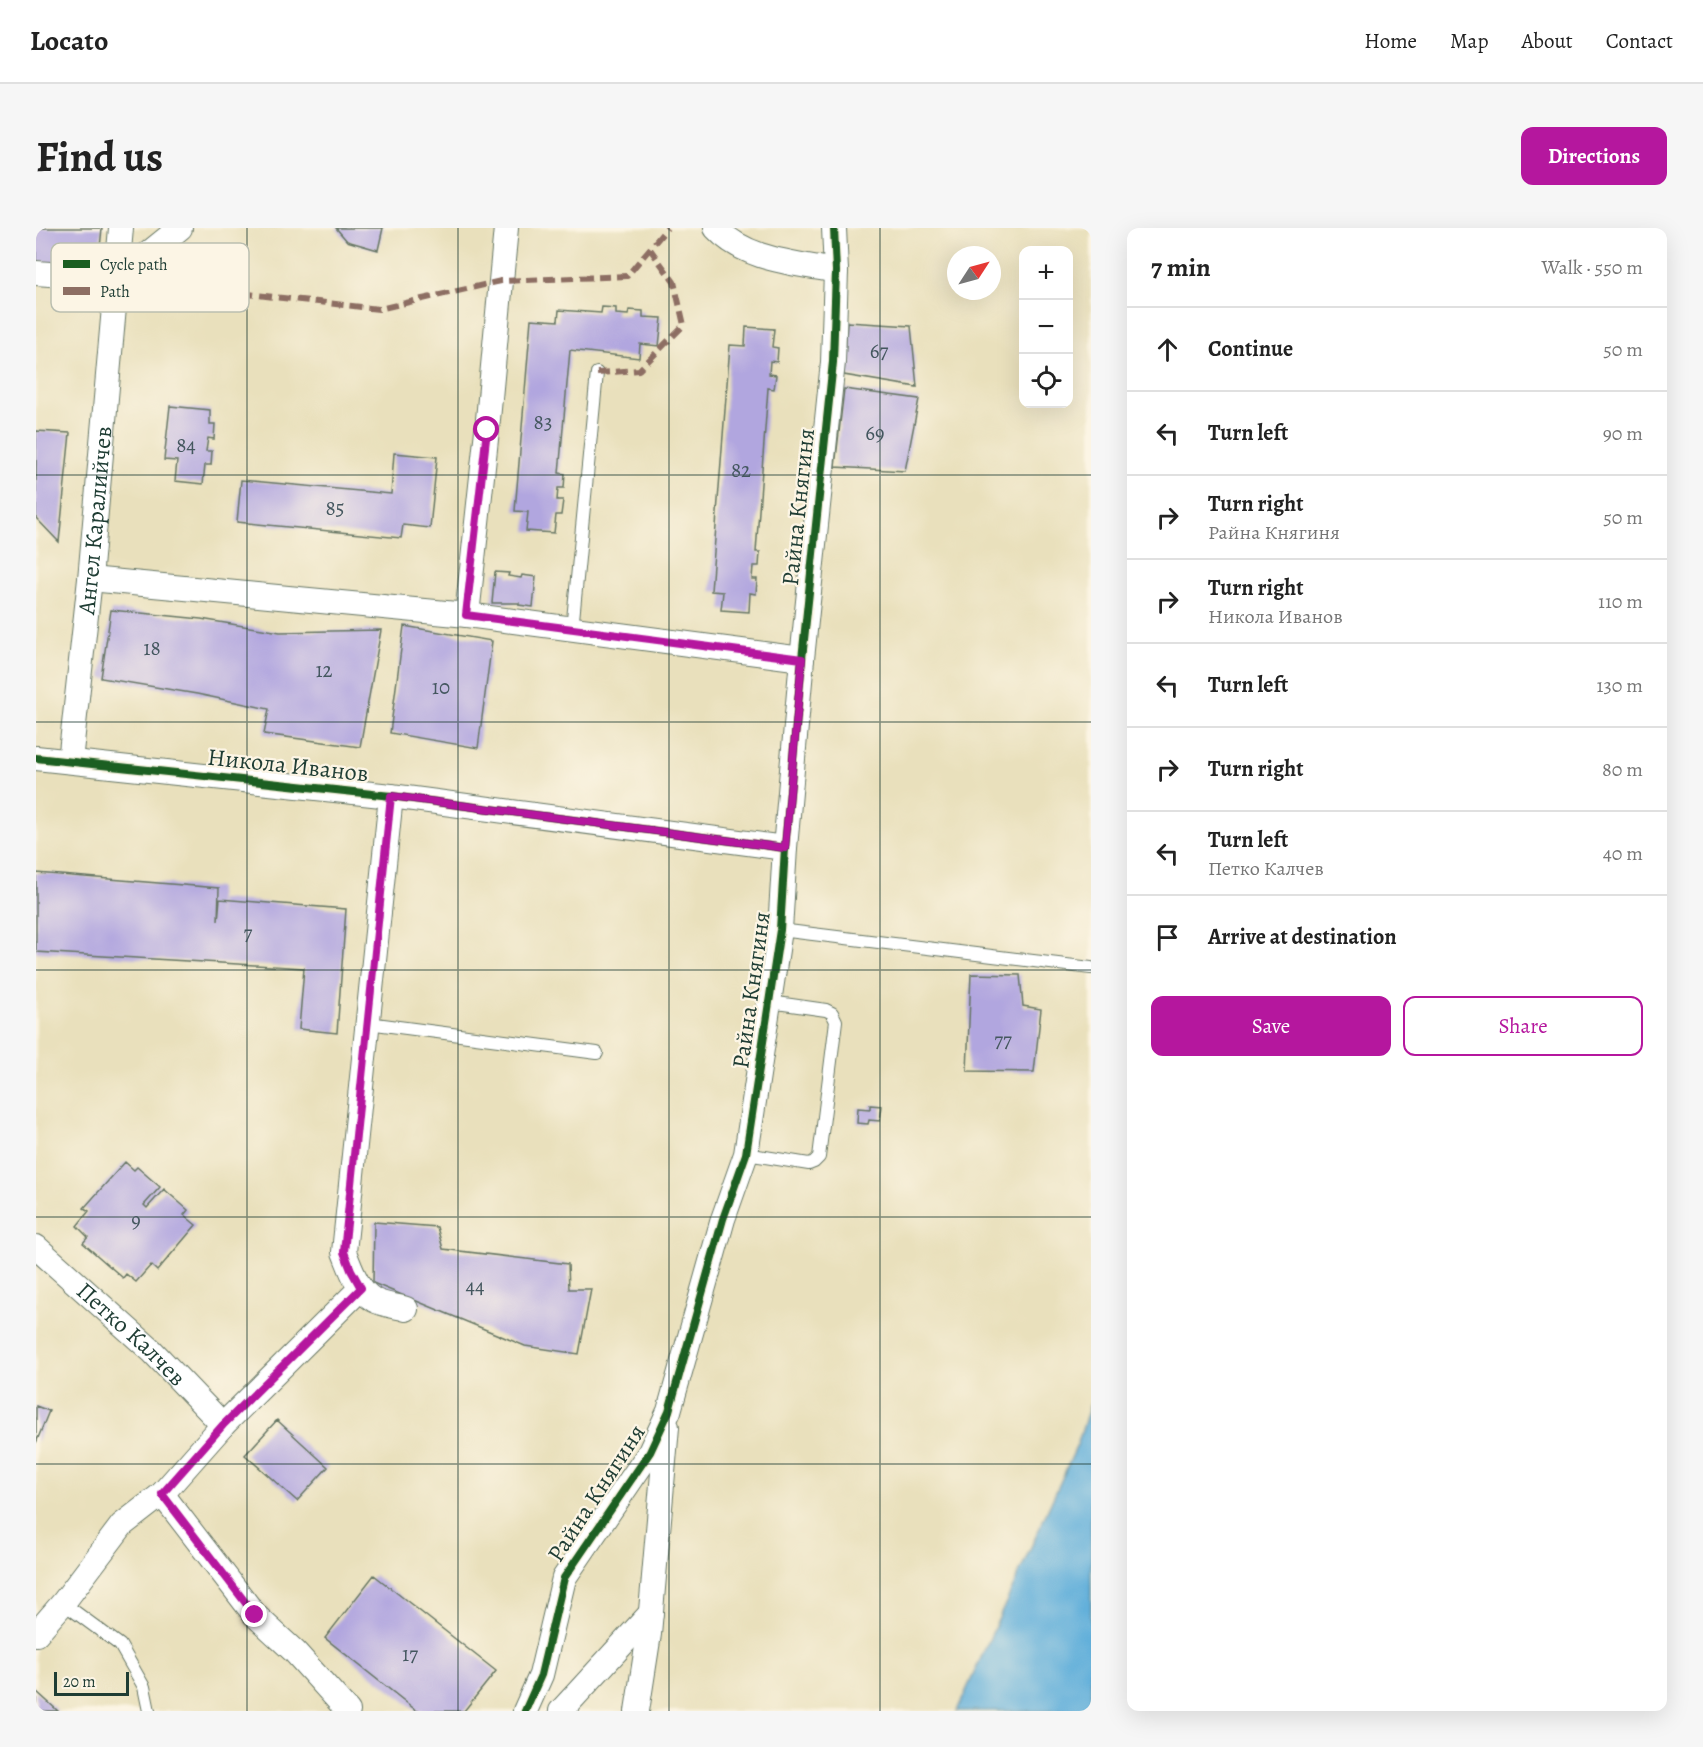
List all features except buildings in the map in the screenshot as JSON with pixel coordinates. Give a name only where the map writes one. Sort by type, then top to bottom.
[{"type":"street","name":"Ангел Каралийчев","points":[[120,243],[121,228]]},
{"type":"street","points":[[161,243],[180,228]]},
{"type":"street","points":[[466,615],[487,430],[506,228]]},
{"type":"street","points":[[716,228],[722,235],[743,248],[764,257],[836,272]]},
{"type":"street","name":"Райна Княгиня","points":[[525,1711],[542,1675],[564,1578],[650,1452],[669,1411],[717,1242],[746,1154],[780,930],[802,659],[833,362],[836,272],[834,228]]},
{"type":"street","points":[[36,273],[51,274]]},
{"type":"street","name":"Ангел Каралийчев","points":[[70,761],[90,579],[114,312]]},
{"type":"street","points":[[90,579],[466,615],[802,659]]},
{"type":"street","name":"Никола Иванов","points":[[36,758],[391,796],[785,848]]},
{"type":"street","points":[[391,796],[344,1252],[361,1288],[374,1300],[406,1308]]},
{"type":"street","name":"Петко Калчев","points":[[36,1247],[152,1351],[223,1425]]},
{"type":"street","points":[[36,1634],[63,1603],[122,1525],[162,1494],[223,1425],[361,1288]]},
{"type":"street","points":[[637,1711],[651,1613],[669,1411]]},
{"type":"street","points":[[162,1494],[255,1615],[295,1652],[348,1711]]},
{"type":"street","points":[[561,1711],[651,1613]]},
{"type":"lane","points":[[572,630],[597,373]]},
{"type":"lane","points":[[780,930],[1091,968]]},
{"type":"lane","points":[[746,1154],[809,1164],[819,1157],[836,1021],[832,1013],[826,1010],[770,1002]]},
{"type":"lane","points":[[368,1023],[597,1053]]},
{"type":"lane","points":[[63,1603],[120,1645],[144,1687],[149,1711]]},
{"type":"water","points":[[1091,1401],[1091,1711],[957,1711],[1078,1443]]},
{"type":"marked path","points":[[249,294],[379,309],[501,281],[627,276],[667,228]]},
{"type":"marked path","points":[[597,373],[639,370],[684,325],[674,282],[650,249]]},
{"type":"cycle path","points":[[525,1711],[541,1675],[564,1578],[650,1452],[669,1411],[723,1219],[746,1154],[780,930],[802,659],[833,362],[836,271],[834,228]]},
{"type":"cycle path","points":[[36,758],[391,796],[785,848]]},
{"type":"route","points":[[255,1615],[162,1494],[223,1425],[361,1288],[344,1252],[391,796],[785,848],[802,659],[466,615],[487,430]]}]
